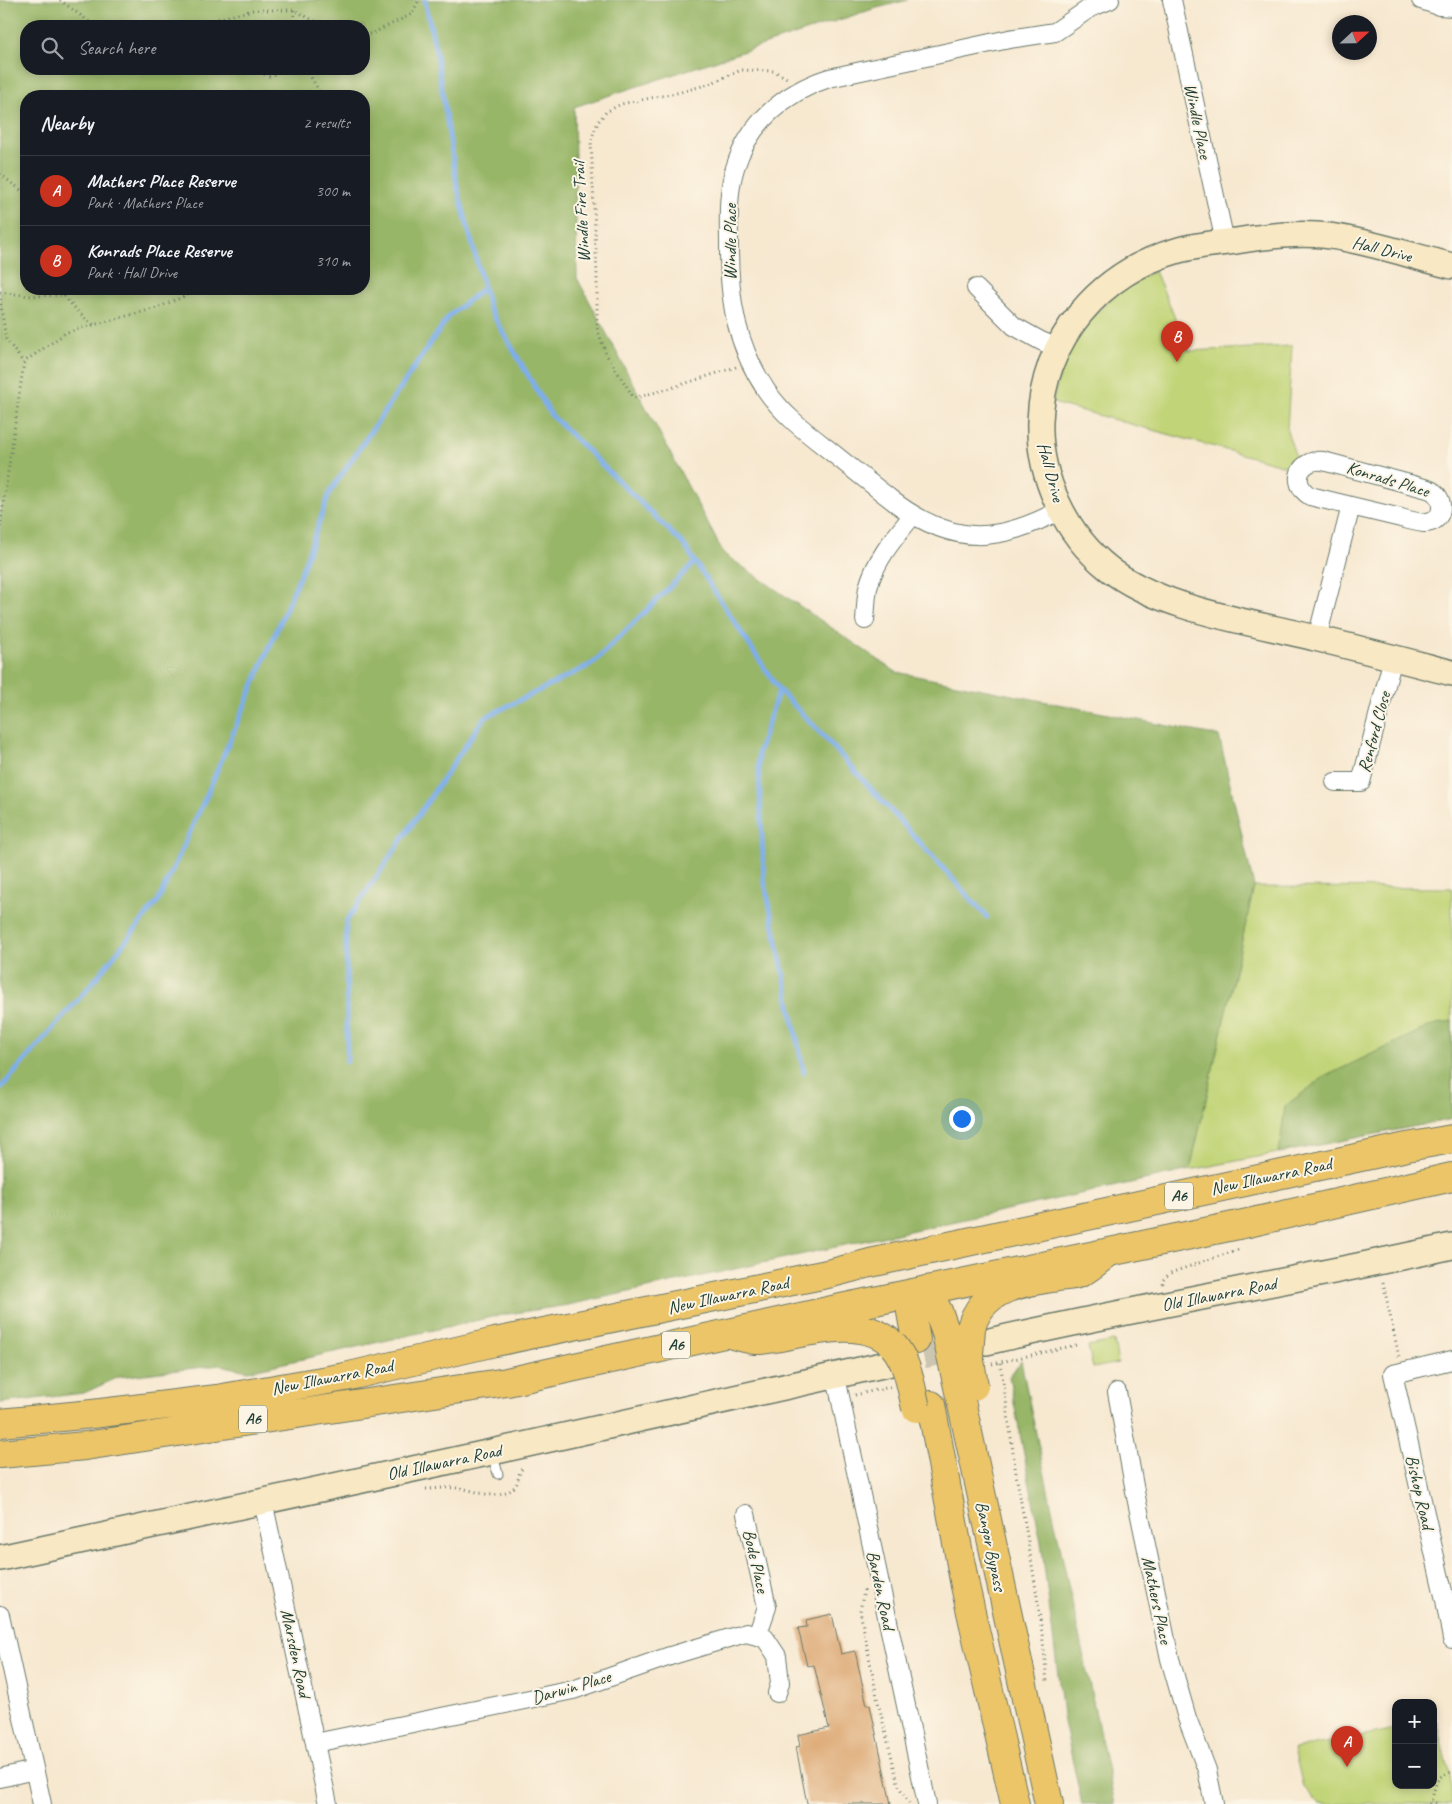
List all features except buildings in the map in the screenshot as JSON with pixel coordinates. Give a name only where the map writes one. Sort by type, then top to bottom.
[{"type":"main road","name":"New Illawarra Road","points":[[0,1423],[217,1399],[345,1377],[495,1342],[832,1273],[870,1263],[1388,1151],[1452,1139]]},
{"type":"main road","name":"New Illawarra Road","points":[[0,1454],[85,1446],[507,1382],[917,1292],[1248,1223],[1452,1177]]},
{"type":"main road","points":[[967,1335],[973,1319],[983,1305],[1000,1292],[1020,1284],[1080,1273],[1108,1252]]},
{"type":"main road","points":[[904,1256],[917,1292]]},
{"type":"main road","name":"Bangor Bypass","points":[[1014,1803],[923,1407],[899,1350],[917,1292],[967,1335],[967,1394],[986,1522],[1049,1804]]},
{"type":"main road","points":[[728,1334],[758,1340],[815,1329],[857,1329],[867,1330],[883,1336],[899,1350]]},
{"type":"street","name":"Windle Place","points":[[1061,510],[1024,527],[998,534],[980,535],[944,529],[913,516],[790,419],[767,391],[750,362],[736,325],[730,286],[729,210],[734,169],[741,151],[751,134],[765,116],[778,104],[812,83],[1009,39],[1055,32],[1090,8],[1110,0]]},
{"type":"street","name":"Windle Place","points":[[1172,0],[1225,242]]},
{"type":"street","points":[[1421,0],[1452,7]]},
{"type":"street","name":"Hall Drive","points":[[1452,266],[1357,241],[1303,234],[1225,242],[1164,255],[1136,267],[1116,279],[1099,293],[1082,312],[1058,348],[1044,383],[1040,430],[1043,458],[1049,479],[1069,525],[1093,555],[1107,568],[1143,590],[1169,600],[1231,618],[1452,673]]},
{"type":"street","points":[[976,288],[1014,326],[1058,348]]},
{"type":"street","name":"Konrads Place","points":[[1314,460],[1323,460],[1428,489],[1438,495],[1442,506],[1440,514],[1435,520],[1423,523],[1351,506],[1318,498],[1305,492],[1299,482],[1303,466],[1314,460]]},
{"type":"street","name":"Konrads Place","points":[[1317,638],[1351,506]]},
{"type":"street","points":[[865,620],[868,590],[872,575],[880,558],[913,516]]},
{"type":"street","name":"Renford Close","points":[[1335,782],[1361,782],[1393,658]]},
{"type":"street","name":"Old Illawarra Road","points":[[967,1335],[1164,1304],[1379,1263],[1452,1246]]},
{"type":"street","name":"Old Illawarra Road","points":[[0,1558],[264,1501],[495,1463],[836,1387],[899,1350]]},
{"type":"street","points":[[1397,1373],[1452,1360]]},
{"type":"street","name":"Bishop Road","points":[[1397,1373],[1452,1639]]},
{"type":"street","name":"Barden Road","points":[[836,1387],[927,1804]]},
{"type":"street","name":"Mathers Place","points":[[1116,1392],[1170,1659],[1188,1718],[1207,1770],[1214,1804]]},
{"type":"street","name":"Marsden Road","points":[[264,1501],[328,1804]]},
{"type":"street","name":"Bode Place","points":[[746,1514],[767,1608],[757,1636]]},
{"type":"street","points":[[0,1615],[42,1804]]},
{"type":"street","name":"Darwin Place","points":[[315,1743],[573,1690],[670,1656],[746,1634],[757,1636]]},
{"type":"street","points":[[757,1636],[765,1638],[777,1656],[780,1683],[777,1692]]},
{"type":"street","points":[[0,1778],[34,1770]]},
{"type":"path","points":[[60,0],[88,20]]},
{"type":"path","points":[[370,34],[412,14],[419,0]]},
{"type":"path","points":[[213,20],[252,10],[294,10],[313,20]]},
{"type":"path","points":[[294,10],[294,20]]},
{"type":"path","name":"Windle Fire Trail","points":[[750,362],[634,398],[606,354],[597,328],[598,276],[591,140],[598,122],[606,112],[621,104],[681,92],[709,84],[741,70],[774,71],[790,80],[812,83]]},
{"type":"path","points":[[310,75],[318,90]]},
{"type":"path","points":[[0,174],[20,189]]},
{"type":"path","points":[[0,292],[20,295]]},
{"type":"path","points":[[21,295],[63,295],[84,318],[95,325]]},
{"type":"path","points":[[24,362],[67,332],[157,308],[187,295]]},
{"type":"path","points":[[0,299],[6,339],[24,362],[0,527]]},
{"type":"path","points":[[1164,1304],[1162,1281],[1170,1273],[1237,1250],[1244,1238],[1248,1223]]},
{"type":"path","points":[[1381,1274],[1397,1373]]},
{"type":"path","points":[[1000,1363],[1037,1598],[1045,1654],[1047,1691]]},
{"type":"path","points":[[836,1387],[899,1386]]},
{"type":"path","points":[[865,1586],[860,1611],[876,1693],[899,1787],[909,1804]]},
{"type":"path","points":[[1437,1804],[1430,1802],[1435,1782],[1452,1772]]},
{"type":"green space","points":[[0,0],[908,0],[873,9],[574,107],[577,278],[724,554],[896,672],[1219,736],[1254,887],[1190,1170],[615,1295],[568,1305],[501,1315],[248,1371],[220,1365],[119,1377],[84,1393],[0,1403]]},
{"type":"green space","points":[[1155,271],[1189,351],[1292,346],[1287,431],[1296,457],[1289,467],[1053,403],[1062,368],[1069,352],[1088,323],[1100,309],[1127,285]]},
{"type":"green space","points":[[1254,887],[1452,888],[1452,1119],[1190,1170]]},
{"type":"green space","points":[[1452,1021],[1452,1119],[1279,1153],[1285,1106],[1324,1077],[1432,1025]]},
{"type":"green space","points":[[1114,1341],[1118,1363],[1093,1368],[1088,1346]]},
{"type":"green space","points":[[1021,1361],[1115,1804],[1082,1804],[1064,1722],[1041,1542],[1009,1377]]},
{"type":"green space","points":[[1437,1725],[1452,1786],[1452,1804],[1318,1804],[1303,1787],[1294,1749],[1392,1730],[1392,1789],[1437,1789]]},
{"type":"waterway","points":[[425,0],[436,52],[457,186],[489,308],[551,415],[684,545],[779,690],[817,729],[987,917]]},
{"type":"waterway","points":[[0,1089],[89,987],[158,901],[205,799],[301,573],[330,492],[449,316],[484,288]]},
{"type":"waterway","points":[[347,1062],[346,922],[484,718],[592,664],[695,562]]},
{"type":"waterway","points":[[779,690],[758,753],[764,879],[804,1073]]},
{"type":"tunnel","points":[[887,1364],[970,1346]]},
{"type":"place","name":"Konrads Place Reserve","points":[[1177,362]]},
{"type":"place","name":"Mathers Place Reserve","points":[[1347,1767]]}]
